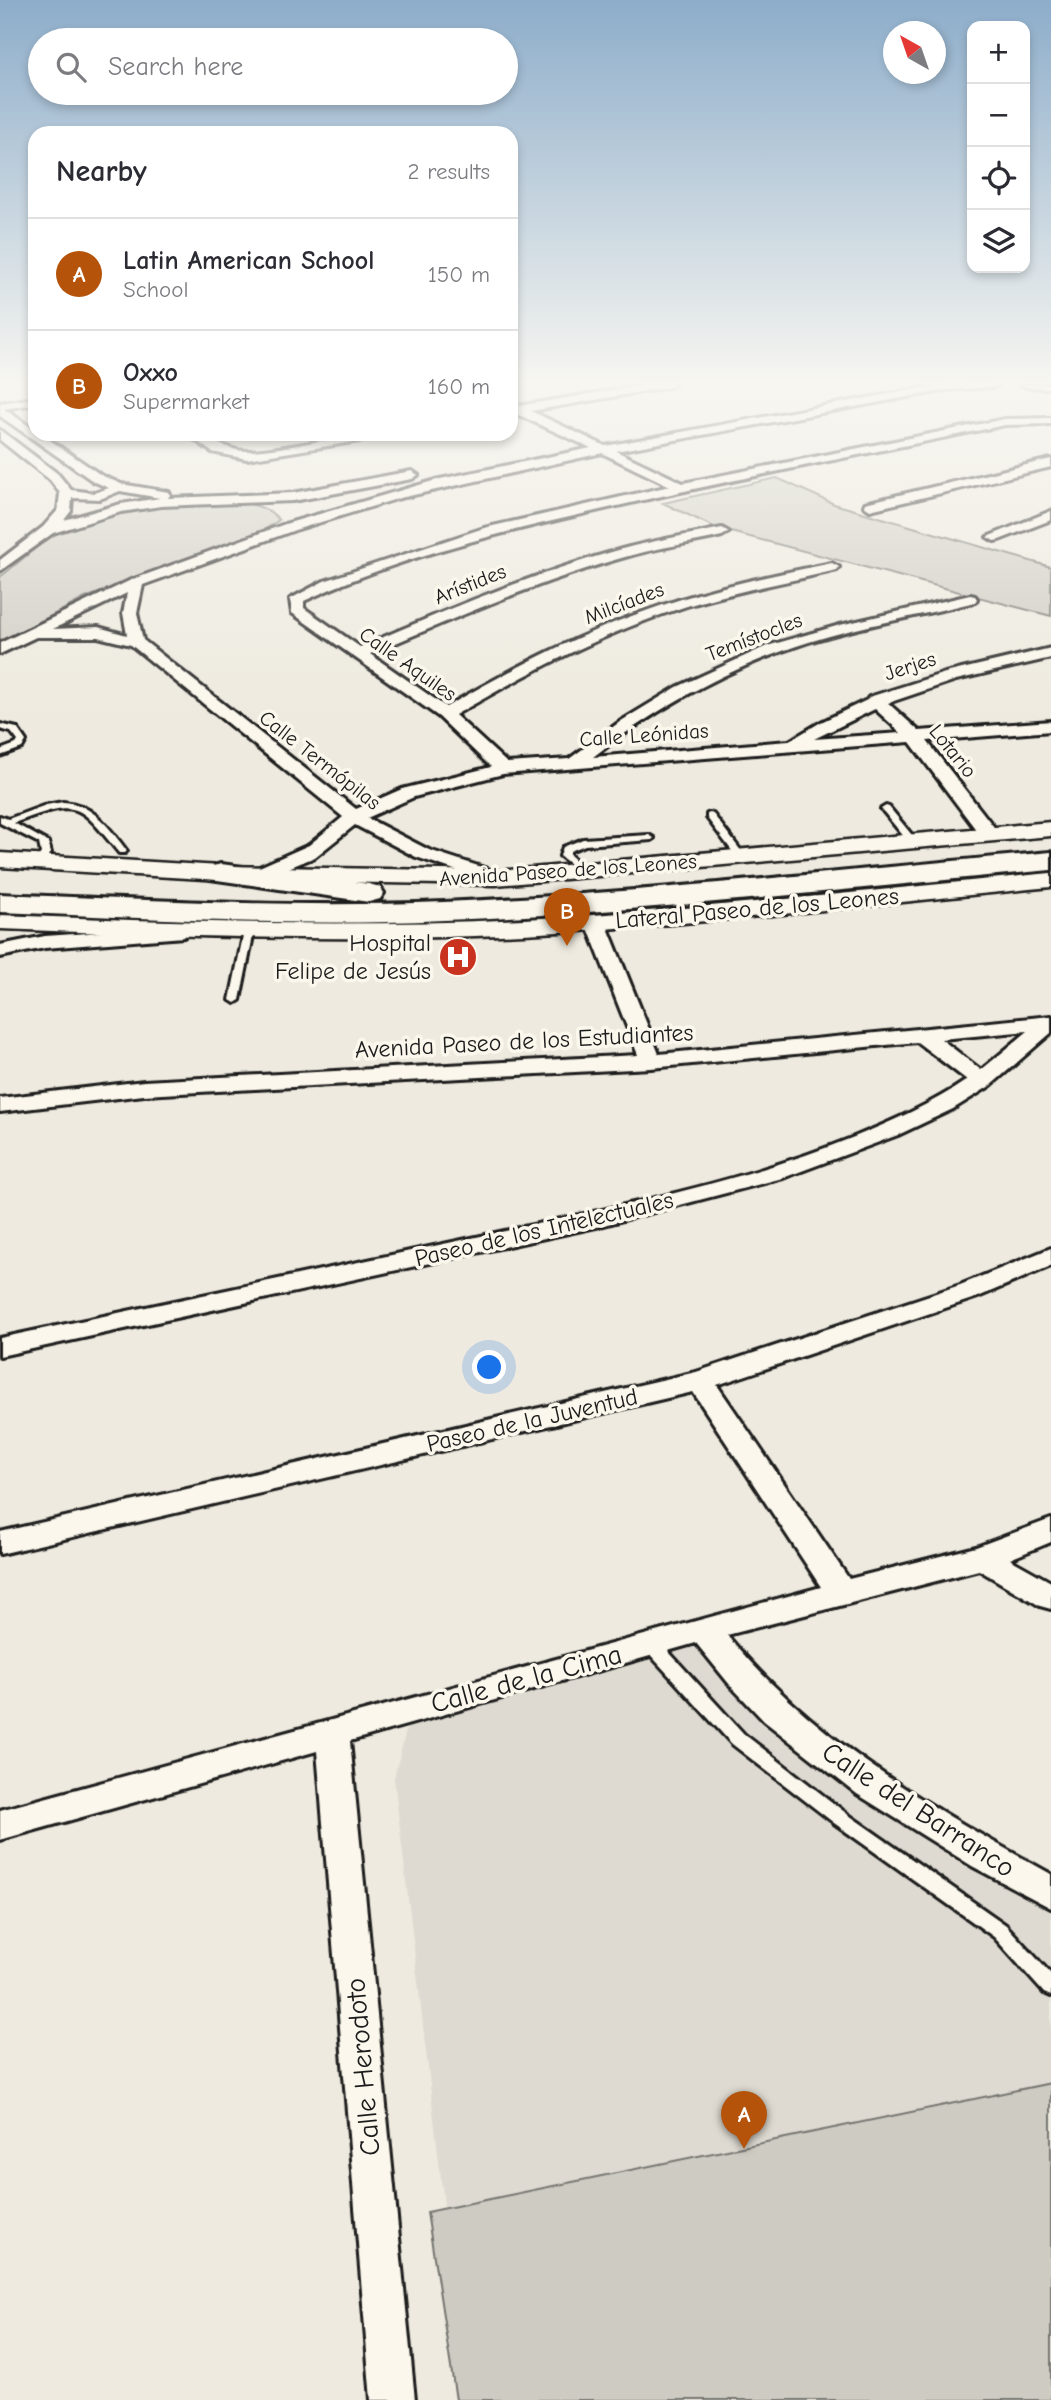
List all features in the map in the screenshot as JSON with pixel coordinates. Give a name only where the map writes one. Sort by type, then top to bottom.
[{"type":"main road","name":"Avenida Paseo de los Leones","points":[[3,865],[374,894],[492,891],[1051,845]]},
{"type":"main road","name":"Avenida Paseo de los Leones","points":[[0,903],[319,913],[447,911],[1051,861]]},
{"type":"main road","points":[[221,873],[374,894]]},
{"type":"main road","points":[[135,908],[376,930]]},
{"type":"street","points":[[0,567],[48,530],[64,511],[66,496]]},
{"type":"street","points":[[184,496],[256,500],[291,496]]},
{"type":"street","points":[[0,649],[136,583],[289,527],[393,496]]},
{"type":"street","name":"Calle Aquiles","points":[[503,769],[445,714],[297,610],[295,604],[300,597],[435,547],[489,531],[643,496]]},
{"type":"street","points":[[870,506],[912,496]]},
{"type":"street","points":[[48,530],[121,508],[206,499]]},
{"type":"street","points":[[256,500],[284,511],[290,519],[289,527]]},
{"type":"street","points":[[994,537],[1051,515]]},
{"type":"street","name":"Arístides","points":[[358,654],[538,580],[631,551],[723,533]]},
{"type":"street","name":"Milcíades","points":[[445,714],[518,671],[588,638],[637,619],[732,589],[832,567]]},
{"type":"street","points":[[136,583],[130,613],[136,642]]},
{"type":"street","name":"Temístocles","points":[[574,762],[614,732],[676,694],[752,658],[852,626],[970,599]]},
{"type":"street","name":"Calle Termópilas","points":[[17,639],[49,633],[82,632],[113,635],[136,642],[354,817],[403,847],[496,878]]},
{"type":"street","name":"Jerjes","points":[[792,745],[875,700],[963,671],[1051,653]]},
{"type":"street","name":"Lotario","points":[[875,700],[915,737],[990,835]]},
{"type":"street","name":"Calle Leónidas","points":[[264,872],[299,858],[320,846],[354,817],[397,798],[503,769],[1051,726]]},
{"type":"street","points":[[614,732],[636,745],[668,757]]},
{"type":"street","name":"Avenida Paseo de los Leones","points":[[3,865],[40,863],[221,873],[496,878],[1051,829]]},
{"type":"street","name":"Lateral Paseo de los Leones","points":[[0,922],[248,932],[597,923],[1051,880]]},
{"type":"street","points":[[597,923],[651,1061]]},
{"type":"street","points":[[0,951],[82,938],[212,931]]},
{"type":"street","name":"Avenida Paseo de los Estudiantes","points":[[0,1105],[144,1088],[651,1061],[1051,1022]]},
{"type":"street","name":"Paseo de los Intelectuales","points":[[0,1346],[583,1222],[713,1190],[803,1163],[894,1129],[948,1103],[982,1081],[1051,1022]]},
{"type":"street","points":[[923,1036],[982,1081]]},
{"type":"street","name":"Paseo de la Juventud","points":[[0,1543],[700,1381],[969,1291],[1051,1256]]},
{"type":"street","points":[[700,1381],[842,1594]]},
{"type":"street","name":"Calle de la Cima","points":[[0,1825],[703,1629],[982,1557],[1051,1530]]},
{"type":"street","points":[[982,1557],[1051,1597]]},
{"type":"street","name":"Calle del Barranco","points":[[703,1629],[741,1676],[776,1711],[870,1784],[984,1855],[1051,1892]]},
{"type":"street","name":"Calle Herodoto","points":[[331,1733],[393,2400]]},
{"type":"lane","points":[[0,726],[14,730],[22,741],[19,746],[0,753]]},
{"type":"lane","points":[[4,821],[52,806],[77,805],[94,817],[122,851]]},
{"type":"lane","points":[[886,809],[913,842]]},
{"type":"lane","points":[[710,816],[742,858]]},
{"type":"lane","points":[[4,821],[43,842],[46,853],[40,863]]},
{"type":"lane","points":[[584,872],[565,856],[566,849],[583,842],[649,838]]},
{"type":"lane","points":[[235,1000],[248,932]]},
{"type":"lane","points":[[651,1644],[738,1739],[840,1818],[1000,1931],[1051,1987]]},
{"type":"shaded area","points":[[695,496],[816,496],[834,504],[1051,567],[1051,616],[716,528],[663,503]]},
{"type":"shaded area","points":[[228,502],[251,505],[262,508],[279,520],[264,530],[85,598],[0,643],[0,577],[44,542],[67,528],[102,516],[194,503]]},
{"type":"shaded area","points":[[705,1635],[745,1694],[891,1816],[1051,1899],[1051,2400],[467,2400],[394,1778],[410,1715]]},
{"type":"shaded area","points":[[1051,2083],[1051,2400],[456,2400],[427,2212]]},
{"type":"place","name":"Oxxo","points":[[567,946]]},
{"type":"place","name":"Hospital Felipe de Jesús","points":[[458,957]]},
{"type":"place","name":"Latin American School","points":[[744,2149]]}]
